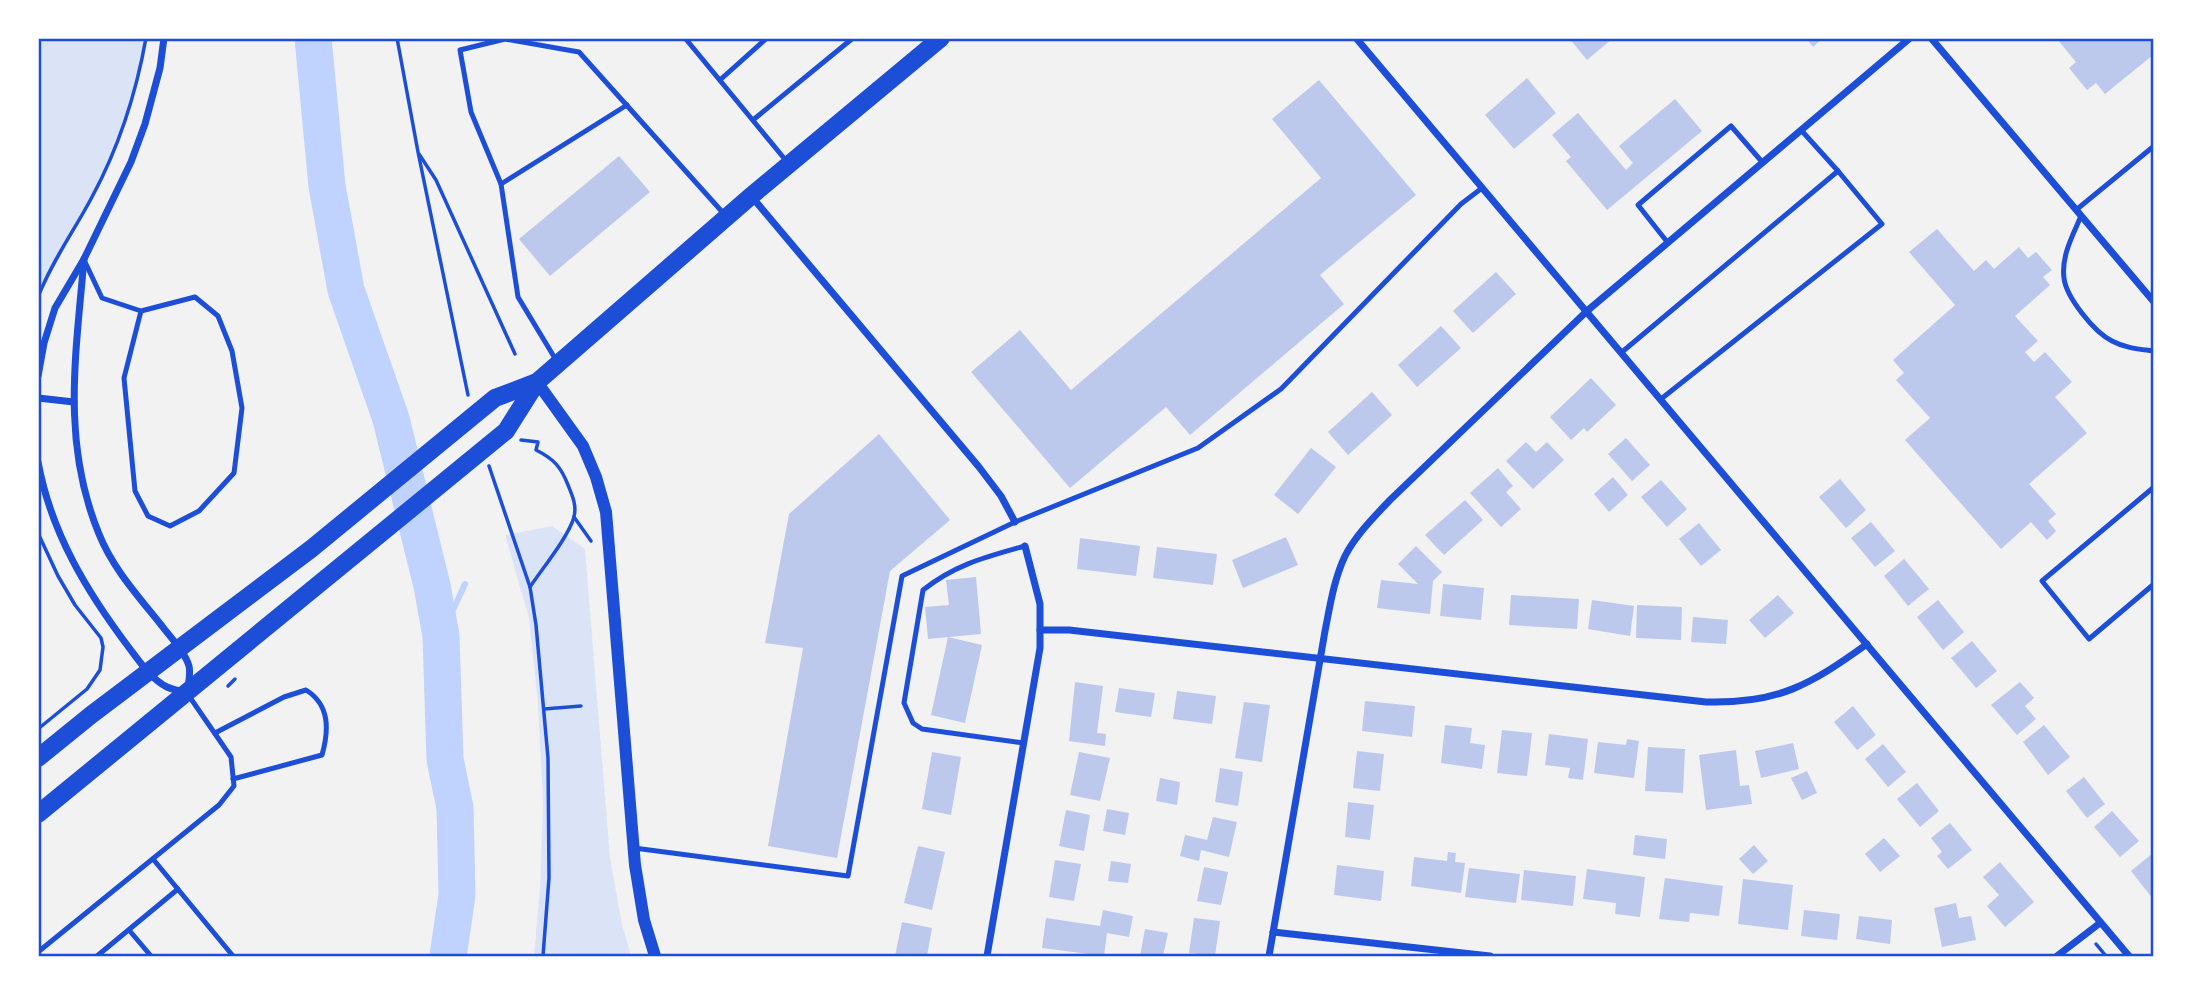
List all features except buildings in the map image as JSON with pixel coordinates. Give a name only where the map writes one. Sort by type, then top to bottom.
[{"type":"main road","points":[[38,814],[506,431],[537,382],[751,196],[941,38]]},
{"type":"main road","points":[[38,758],[90,715],[311,549],[495,398],[537,382]]},
{"type":"street","points":[[38,376],[44,343],[55,308],[84,259],[131,162],[145,124],[160,68],[164,38]]},
{"type":"street","points":[[1356,38],[2129,957]]},
{"type":"street","points":[[1269,957],[1320,659],[1337,577],[1345,556],[1362,530],[1587,311],[1910,38]]},
{"type":"street","points":[[1931,38],[2154,302]]},
{"type":"street","points":[[751,196],[979,467],[1015,522]]},
{"type":"street","points":[[38,462],[56,527],[80,576],[111,625],[149,673],[167,688],[187,693],[189,667],[179,648],[117,568],[99,534],[79,467],[74,433],[74,402],[84,259]]},
{"type":"street","points":[[537,382],[583,446],[606,512],[633,848],[644,920],[655,957]]},
{"type":"street","points":[[38,398],[74,402]]},
{"type":"street","points":[[987,957],[1040,648],[1040,604],[1025,546]]},
{"type":"street","points":[[1040,630],[1069,630],[1734,703],[1769,698],[1799,688],[1823,675],[1867,644]]},
{"type":"street","points":[[2057,957],[2100,923]]},
{"type":"street","points":[[1273,932],[1490,957]]},
{"type":"lane","points":[[685,38],[789,165]]},
{"type":"lane","points":[[720,80],[767,38]]},
{"type":"lane","points":[[753,120],[853,38]]},
{"type":"lane","points":[[558,364],[518,297],[501,184],[471,112],[460,51],[505,39],[579,52],[727,217]]},
{"type":"lane","points":[[501,184],[627,105]]},
{"type":"lane","points":[[1668,243],[1638,205],[1731,126],[1763,163]]},
{"type":"lane","points":[[1661,399],[1882,224],[1801,130]]},
{"type":"lane","points":[[2154,146],[2079,213],[2064,262],[2064,278],[2070,296],[2094,326],[2110,340],[2129,348],[2154,351]]},
{"type":"lane","points":[[1622,352],[1838,171]]},
{"type":"lane","points":[[633,848],[848,876],[902,576],[1015,522],[1198,449],[1281,389],[1461,204],[1482,188]]},
{"type":"lane","points":[[84,259],[102,298],[141,311],[195,297],[218,316],[232,351],[242,408],[234,473],[199,511],[170,526],[148,516],[135,491],[124,379],[141,311]]},
{"type":"lane","points":[[2154,487],[2042,581],[2089,639],[2154,584]]},
{"type":"lane","points":[[1024,743],[922,729],[913,723],[904,703],[923,590],[966,563],[1025,546]]},
{"type":"lane","points":[[215,733],[284,697],[306,690],[317,697],[328,720],[322,755],[233,779]]},
{"type":"lane","points":[[38,952],[219,805],[234,786],[231,757],[187,693]]},
{"type":"lane","points":[[153,859],[233,957]]},
{"type":"lane","points":[[97,957],[178,889]]},
{"type":"lane","points":[[129,930],[151,957]]},
{"type":"path","points":[[38,297],[59,251],[111,159],[139,76],[146,38]]},
{"type":"path","points":[[397,38],[463,380],[470,404]]},
{"type":"path","points":[[418,152],[436,180],[515,354]]},
{"type":"path","points":[[530,587],[567,532],[574,517],[575,502],[562,470],[552,458],[536,450],[538,442]]},
{"type":"path","points":[[489,466],[530,587],[536,625],[548,758],[549,878],[544,957]]},
{"type":"path","points":[[38,533],[58,576],[75,605],[101,638],[103,647],[100,670],[87,690],[38,729]]},
{"type":"path","points":[[544,709],[581,706]]},
{"type":"path","points":[[2096,944],[2106,957]]},
{"type":"shaded area","points":[[39,39],[146,39],[132,102],[116,146],[39,297]]},
{"type":"shaded area","points":[[552,526],[585,549],[610,858],[631,956],[534,956],[543,802],[538,703],[529,618],[505,535]]},
{"type":"waterway","points":[[313,38],[327,186],[346,290],[391,419],[432,586],[441,636],[445,759],[455,808],[457,895],[448,956]]},
{"type":"waterway","points":[[441,636],[465,584]]}]
